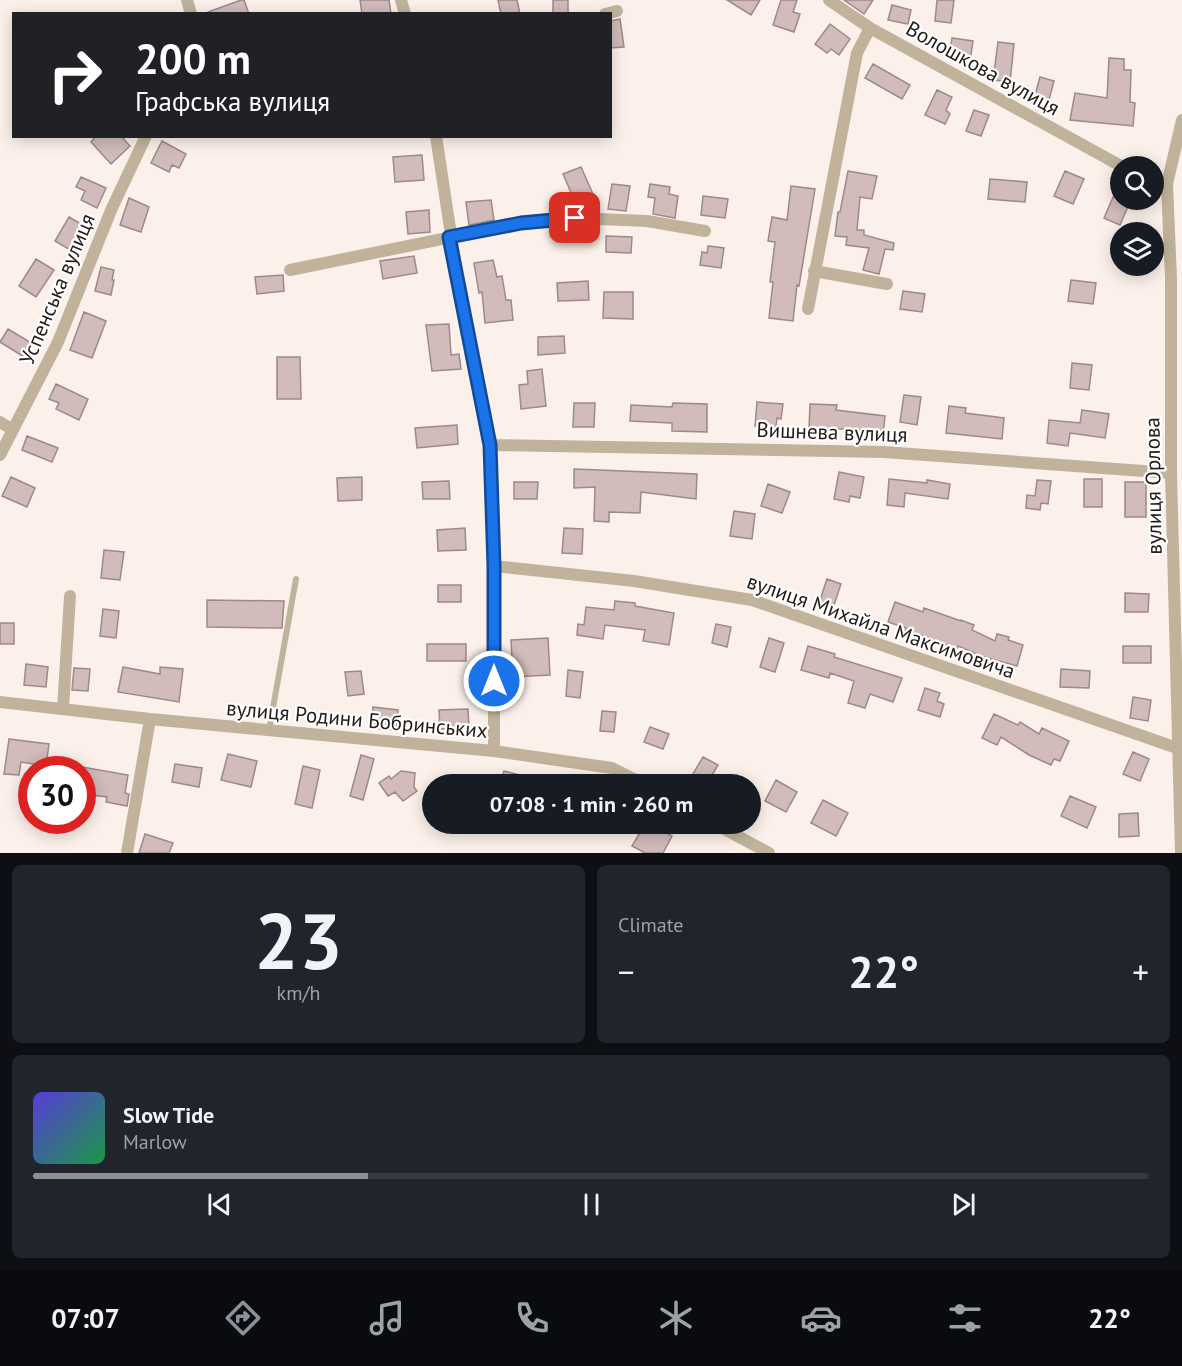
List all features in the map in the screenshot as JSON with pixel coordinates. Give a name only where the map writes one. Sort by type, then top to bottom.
[{"type":"street","name":"Волошкова вулиця","points":[[829,0],[870,28],[1110,160]]},
{"type":"street","points":[[808,309],[857,53],[870,28]]},
{"type":"street","name":"вулиця Орлова","points":[[1181,853],[1171,473],[1171,278],[1167,184],[1182,120]]},
{"type":"street","name":"Успенська вулиця","points":[[0,455],[58,342],[112,208],[145,138]]},
{"type":"street","points":[[435,138],[449,237],[490,445],[494,566],[494,751]]},
{"type":"street","points":[[290,270],[521,223],[575,218],[647,220],[705,231]]},
{"type":"street","points":[[814,271],[888,284]]},
{"type":"street","points":[[0,422],[13,430]]},
{"type":"street","name":"Вишнева вулиця","points":[[490,445],[884,452],[1171,473]]},
{"type":"street","name":"вулиця Михайла Максимовича","points":[[494,566],[634,581],[752,600],[1178,748]]},
{"type":"street","points":[[63,709],[70,596]]},
{"type":"street","name":"вулиця Родини Бобринських","points":[[0,702],[150,719],[494,751],[612,768],[624,774]]},
{"type":"street","points":[[127,853],[150,719]]},
{"type":"street","points":[[734,834],[769,853]]},
{"type":"lane","points":[[269,730],[296,579]]},
{"type":"building","points":[[244,0],[248,12],[208,12]]},
{"type":"building","points":[[360,0],[389,0],[391,12],[362,12]]},
{"type":"building","points":[[498,0],[517,0],[520,12],[501,12]]},
{"type":"building","points":[[553,0],[568,0],[568,12],[553,12]]},
{"type":"building","points":[[727,0],[760,0],[751,15]]},
{"type":"building","points":[[781,0],[797,0],[793,12],[800,14],[794,32],[773,25]]},
{"type":"building","points":[[844,0],[873,0],[864,14]]},
{"type":"building","points":[[937,0],[954,0],[951,23],[935,21]]},
{"type":"building","points":[[892,5],[911,10],[908,24],[888,20]]},
{"type":"building","points":[[620,19],[624,47],[612,48],[612,21]]},
{"type":"building","points":[[830,24],[850,39],[839,55],[831,49],[827,53],[815,44]]},
{"type":"building","points":[[952,38],[973,41],[970,61],[949,58]]},
{"type":"building","points":[[998,42],[1014,44],[1010,82],[993,80]]},
{"type":"building","points":[[1109,58],[1124,59],[1124,70],[1131,70],[1130,102],[1135,103],[1133,126],[1070,120],[1075,93],[1107,98]]},
{"type":"building","points":[[873,64],[910,85],[902,99],[865,78]]},
{"type":"building","points":[[1040,77],[1054,81],[1048,103],[1034,99]]},
{"type":"building","points":[[937,90],[952,97],[946,110],[950,114],[945,124],[925,115]]},
{"type":"building","points":[[974,110],[989,115],[981,136],[966,131]]},
{"type":"building","points":[[94,138],[123,138],[130,146],[111,164],[91,142]]},
{"type":"building","points":[[162,141],[186,154],[179,168],[172,165],[169,172],[151,163]]},
{"type":"building","points":[[422,155],[424,180],[395,182],[393,157]]},
{"type":"building","points":[[581,167],[593,194],[575,202],[563,174]]},
{"type":"building","points":[[848,171],[877,176],[872,199],[860,197],[857,230],[864,230],[864,235],[894,243],[893,250],[885,249],[879,274],[863,270],[869,248],[846,245],[847,237],[835,236]]},
{"type":"building","points":[[1065,171],[1084,179],[1073,204],[1054,196]]},
{"type":"building","points":[[81,177],[106,188],[97,208],[81,200],[85,191],[76,187]]},
{"type":"building","points":[[990,179],[1027,182],[1025,202],[988,199]]},
{"type":"building","points":[[612,184],[630,186],[626,211],[608,209]]},
{"type":"building","points":[[650,184],[670,187],[669,194],[678,196],[675,218],[653,214],[655,198],[648,197]]},
{"type":"building","points":[[791,186],[815,189],[799,286],[797,285],[793,321],[769,318],[773,282],[770,282],[775,242],[768,241],[772,217],[787,220]]},
{"type":"building","points":[[703,196],[728,199],[725,218],[701,215]]},
{"type":"building","points":[[129,198],[149,207],[141,232],[120,225]]},
{"type":"building","points":[[491,200],[494,220],[469,225],[466,202]]},
{"type":"building","points":[[1110,204],[1110,210],[1127,210],[1121,222],[1113,222],[1104,218]]},
{"type":"building","points":[[429,210],[430,232],[408,234],[406,212]]},
{"type":"building","points":[[69,217],[86,227],[72,251],[55,241]]},
{"type":"building","points":[[606,236],[632,237],[631,253],[606,252]]},
{"type":"building","points":[[708,246],[724,248],[721,268],[700,265],[702,252],[707,253]]},
{"type":"building","points":[[414,256],[417,273],[383,279],[380,261]]},
{"type":"building","points":[[36,259],[54,270],[36,297],[19,286]]},
{"type":"building","points":[[493,260],[497,277],[502,276],[506,300],[511,300],[513,320],[485,323],[482,292],[479,293],[474,263]]},
{"type":"building","points":[[101,267],[114,270],[111,295],[95,291]]},
{"type":"building","points":[[283,275],[284,291],[257,294],[255,277]]},
{"type":"building","points":[[1071,280],[1096,283],[1093,304],[1068,301]]},
{"type":"building","points":[[588,281],[589,300],[558,301],[557,283]]},
{"type":"building","points":[[903,291],[925,294],[922,312],[900,309]]},
{"type":"building","points":[[604,292],[633,292],[633,319],[603,318]]},
{"type":"building","points":[[84,312],[106,321],[92,358],[70,350]]},
{"type":"building","points":[[449,324],[451,355],[459,354],[461,369],[432,371],[426,325]]},
{"type":"building","points":[[8,329],[33,344],[24,357],[0,342]]},
{"type":"building","points":[[564,336],[565,353],[538,355],[538,337]]},
{"type":"building","points":[[277,357],[300,357],[301,399],[277,399]]},
{"type":"building","points":[[1072,363],[1092,365],[1089,390],[1070,388]]},
{"type":"building","points":[[542,369],[546,406],[521,409],[519,385],[528,384],[527,371]]},
{"type":"building","points":[[56,384],[88,399],[79,420],[56,409],[59,403],[49,399]]},
{"type":"building","points":[[904,395],[921,397],[917,425],[900,422]]},
{"type":"building","points":[[757,402],[783,404],[781,419],[777,418],[776,427],[755,426]]},
{"type":"building","points":[[574,403],[595,403],[594,427],[573,427]]},
{"type":"building","points":[[673,403],[707,404],[707,432],[672,431],[672,423],[630,421],[631,405],[672,407]]},
{"type":"building","points":[[810,404],[837,405],[836,410],[885,416],[883,435],[854,431],[855,429],[809,429]]},
{"type":"building","points":[[949,406],[966,408],[965,413],[1004,418],[1002,439],[946,433]]},
{"type":"building","points":[[1082,410],[1109,414],[1105,438],[1070,433],[1068,446],[1047,443],[1049,420],[1080,423]]},
{"type":"building","points":[[457,425],[458,444],[417,448],[415,428]]},
{"type":"building","points":[[27,436],[58,448],[52,462],[22,450]]},
{"type":"building","points":[[574,469],[697,474],[696,499],[641,492],[640,513],[609,512],[609,522],[594,521],[595,487],[574,488]]},
{"type":"building","points":[[839,472],[864,477],[860,498],[850,496],[849,502],[834,499]]},
{"type":"building","points":[[11,477],[35,488],[27,507],[2,496]]},
{"type":"building","points":[[362,477],[362,500],[338,501],[337,478]]},
{"type":"building","points":[[889,479],[927,483],[927,480],[950,484],[948,499],[905,493],[904,507],[887,505]]},
{"type":"building","points":[[1084,479],[1102,479],[1102,507],[1084,507]]},
{"type":"building","points":[[1037,480],[1051,481],[1048,504],[1041,503],[1040,510],[1026,508],[1027,495],[1035,496]]},
{"type":"building","points":[[449,481],[450,499],[423,499],[422,482]]},
{"type":"building","points":[[514,482],[538,482],[537,499],[514,499]]},
{"type":"building","points":[[1125,482],[1146,482],[1146,517],[1125,517]]},
{"type":"building","points":[[768,484],[790,492],[782,513],[761,506]]},
{"type":"building","points":[[734,511],[755,514],[752,539],[730,536]]},
{"type":"building","points":[[465,528],[466,550],[438,551],[437,530]]},
{"type":"building","points":[[564,528],[583,529],[582,554],[562,553]]},
{"type":"building","points":[[104,550],[124,552],[120,580],[101,578]]},
{"type":"building","points":[[827,579],[841,584],[832,611],[818,606]]},
{"type":"building","points":[[438,585],[461,585],[461,602],[438,602]]},
{"type":"building","points":[[1125,593],[1149,594],[1148,612],[1125,612]]},
{"type":"building","points":[[207,600],[284,601],[282,628],[207,627]]},
{"type":"building","points":[[615,601],[635,603],[635,606],[674,613],[669,645],[643,641],[645,630],[605,625],[603,639],[577,635],[578,624],[584,625],[586,607],[614,610]]},
{"type":"building","points":[[895,602],[923,612],[924,608],[974,625],[972,630],[995,641],[997,634],[1009,637],[1008,640],[1023,645],[1017,666],[921,635],[919,640],[904,635],[906,628],[888,622]]},
{"type":"building","points":[[103,609],[119,611],[116,638],[100,636]]},
{"type":"building","points":[[0,623],[14,623],[14,644],[0,644]]},
{"type":"building","points":[[716,624],[731,627],[727,647],[712,643]]},
{"type":"building","points":[[548,638],[550,675],[513,677],[511,640]]},
{"type":"building","points":[[769,638],[784,643],[775,672],[760,667]]},
{"type":"building","points":[[427,644],[466,644],[466,661],[427,661]]},
{"type":"building","points":[[808,646],[835,654],[834,657],[902,678],[893,702],[870,694],[865,708],[848,703],[854,681],[830,673],[829,678],[801,670]]},
{"type":"building","points":[[1123,646],[1151,646],[1151,663],[1123,663]]},
{"type":"building","points":[[26,664],[48,667],[46,687],[24,685]]},
{"type":"building","points":[[123,667],[160,674],[160,667],[183,669],[179,702],[118,692]]},
{"type":"building","points":[[74,668],[90,669],[88,691],[72,690]]},
{"type":"building","points":[[1061,669],[1090,671],[1089,688],[1060,687]]},
{"type":"building","points":[[568,670],[583,672],[580,698],[566,696]]},
{"type":"building","points":[[361,671],[364,694],[348,696],[345,672]]},
{"type":"building","points":[[925,688],[940,693],[937,701],[944,704],[940,717],[918,710]]},
{"type":"building","points":[[1133,697],[1151,700],[1148,721],[1130,718]]},
{"type":"building","points":[[373,707],[398,710],[396,730],[371,728]]},
{"type":"building","points":[[468,709],[469,728],[440,729],[439,710]]},
{"type":"building","points":[[602,711],[616,712],[614,732],[600,731]]},
{"type":"building","points":[[994,714],[1018,725],[1020,722],[1039,734],[1042,728],[1069,741],[1060,761],[1054,759],[1051,765],[1029,755],[1001,737],[997,745],[982,738]]},
{"type":"building","points":[[650,727],[669,734],[663,749],[644,742]]},
{"type":"building","points":[[9,739],[49,744],[47,756],[18,756],[18,775],[4,774]]},
{"type":"building","points":[[1133,752],[1149,759],[1140,781],[1123,774]]},
{"type":"building","points":[[228,754],[257,761],[251,787],[221,780]]},
{"type":"building","points":[[361,755],[374,759],[363,800],[350,796]]},
{"type":"building","points":[[703,757],[718,765],[713,774],[693,774]]},
{"type":"building","points":[[175,764],[202,768],[199,787],[172,782]]},
{"type":"building","points":[[303,766],[320,770],[312,808],[295,804]]},
{"type":"building","points":[[96,769],[128,775],[125,793],[129,794],[127,806],[106,802],[107,797],[96,796]]},
{"type":"building","points":[[401,771],[415,773],[414,787],[417,791],[403,801],[395,792],[388,796],[379,783],[389,776],[391,779]]},
{"type":"building","points":[[776,780],[797,792],[786,812],[765,801]]},
{"type":"building","points":[[1070,796],[1096,807],[1087,828],[1061,816]]},
{"type":"building","points":[[823,800],[848,813],[836,836],[811,823]]},
{"type":"building","points":[[1138,813],[1139,836],[1119,837],[1119,814]]},
{"type":"building","points":[[145,834],[173,843],[169,853],[139,853]]},
{"type":"building","points":[[639,834],[672,836],[663,853],[645,853],[632,846]]},
{"type":"route","points":[[494,681],[494,566],[490,445],[449,237],[521,223],[575,218]]}]
